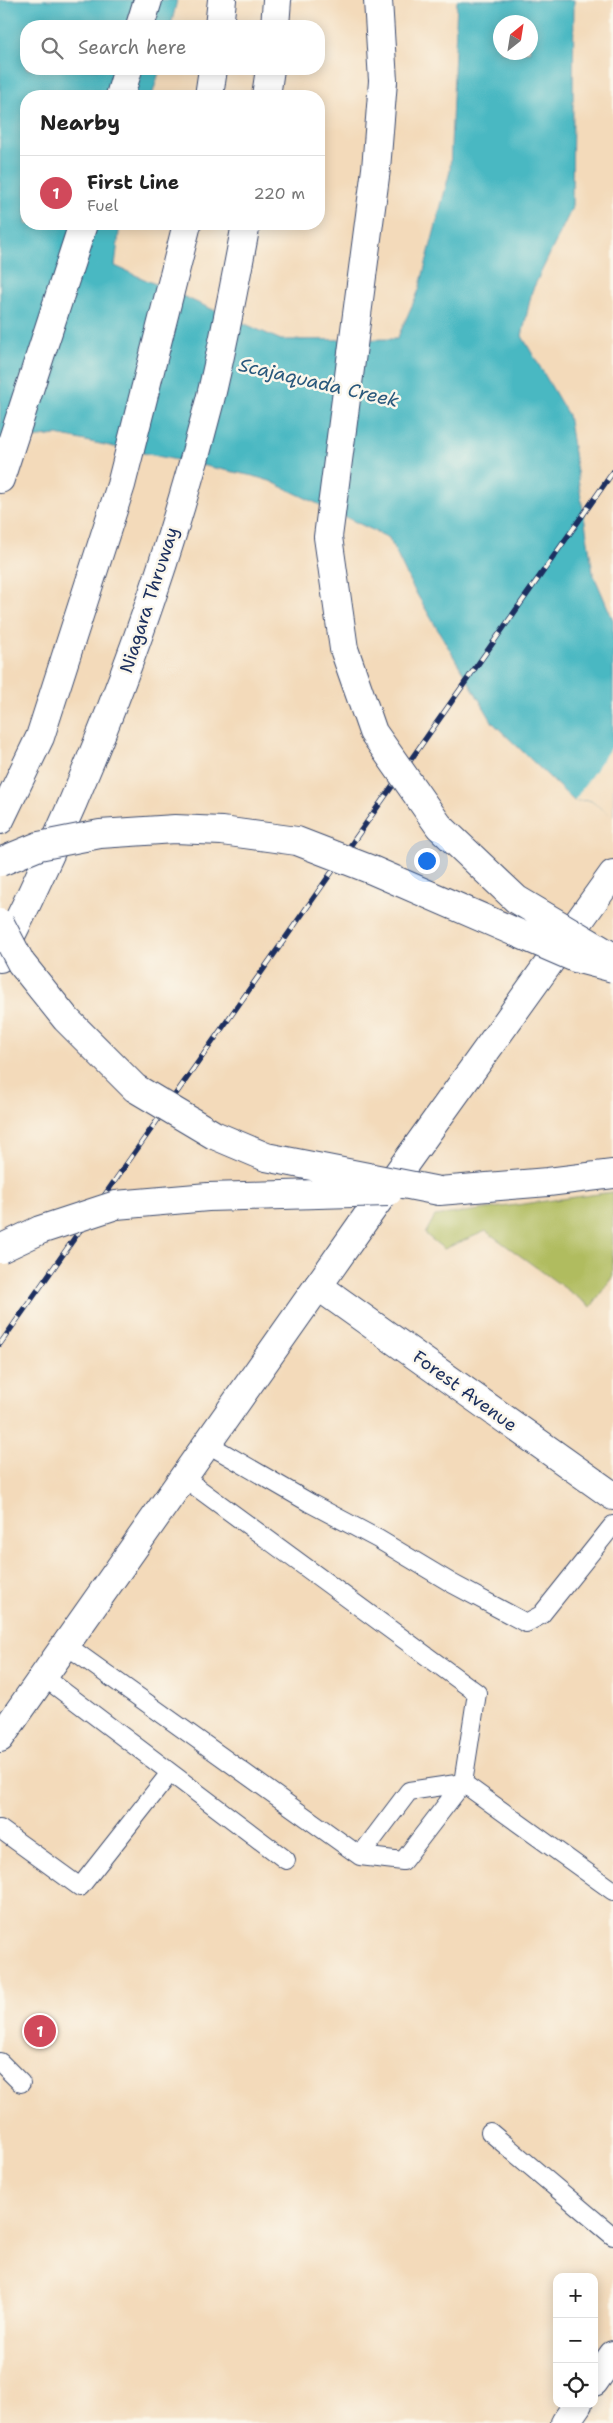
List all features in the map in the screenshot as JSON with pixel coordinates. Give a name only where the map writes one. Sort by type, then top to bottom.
[{"type":"main road","points":[[142,20],[148,0]]},
{"type":"main road","points":[[220,20],[222,0]]},
{"type":"main road","points":[[275,20],[277,0]]},
{"type":"main road","points":[[378,0],[383,81],[374,187],[328,537],[344,649],[373,732],[439,826],[516,899],[613,956]]},
{"type":"main road","points":[[122,90],[126,75]]},
{"type":"main road","points":[[210,90],[212,75]]},
{"type":"main road","points":[[267,90],[269,75]]},
{"type":"main road","points":[[0,479],[81,230]]},
{"type":"main road","points":[[0,820],[40,738],[122,485],[186,230]]},
{"type":"main road","name":"Niagara Thruway","points":[[0,958],[28,904],[104,729],[160,572],[209,400],[229,314],[245,230]]},
{"type":"main road","points":[[0,862],[38,846],[100,834],[166,830],[222,831],[297,841],[372,870],[575,958],[613,968]]},
{"type":"main road","points":[[0,1738],[318,1286],[613,874]]},
{"type":"main road","points":[[0,923],[21,963],[66,1019],[135,1088],[214,1135],[266,1157],[439,1191]]},
{"type":"main road","points":[[0,1249],[40,1230],[116,1205],[208,1197],[439,1191],[548,1182],[613,1174]]},
{"type":"main road","name":"Forest Avenue","points":[[318,1286],[613,1496]]},
{"type":"main road","points":[[598,2376],[613,2355]]},
{"type":"main road","points":[[565,2423],[575,2408]]},
{"type":"lane","points":[[208,1444],[310,1503],[378,1539],[452,1584],[526,1623],[541,1615],[613,1525]]},
{"type":"lane","points":[[66,1645],[360,1856],[403,1861],[463,1783],[477,1693],[184,1478]]},
{"type":"lane","points":[[44,1677],[286,1860]]},
{"type":"lane","points":[[0,1828],[80,1887],[170,1773]]},
{"type":"lane","points":[[360,1856],[409,1791],[463,1783],[613,1891]]},
{"type":"lane","points":[[0,2062],[21,2083]]},
{"type":"lane","points":[[490,2132],[613,2236]]},
{"type":"green space","points":[[613,1192],[613,1276],[591,1307],[486,1231],[444,1249],[425,1234],[435,1216]]},
{"type":"water","name":"Scajaquada Creek","points":[[0,0],[177,0],[172,20],[20,20],[20,75],[158,75],[154,90],[20,90],[20,230],[119,230],[115,266],[281,340],[397,339],[419,290],[450,171],[457,0],[574,0],[572,208],[532,291],[522,336],[568,415],[593,573],[613,620],[613,816],[590,800],[574,801],[493,723],[412,586],[389,538],[270,481],[57,435],[0,442]]},
{"type":"pier","points":[[613,744],[613,817],[590,800],[574,801]]},
{"type":"railway","points":[[0,1344],[613,472]]},
{"type":"place","name":"First Line","points":[[40,2031]]}]
